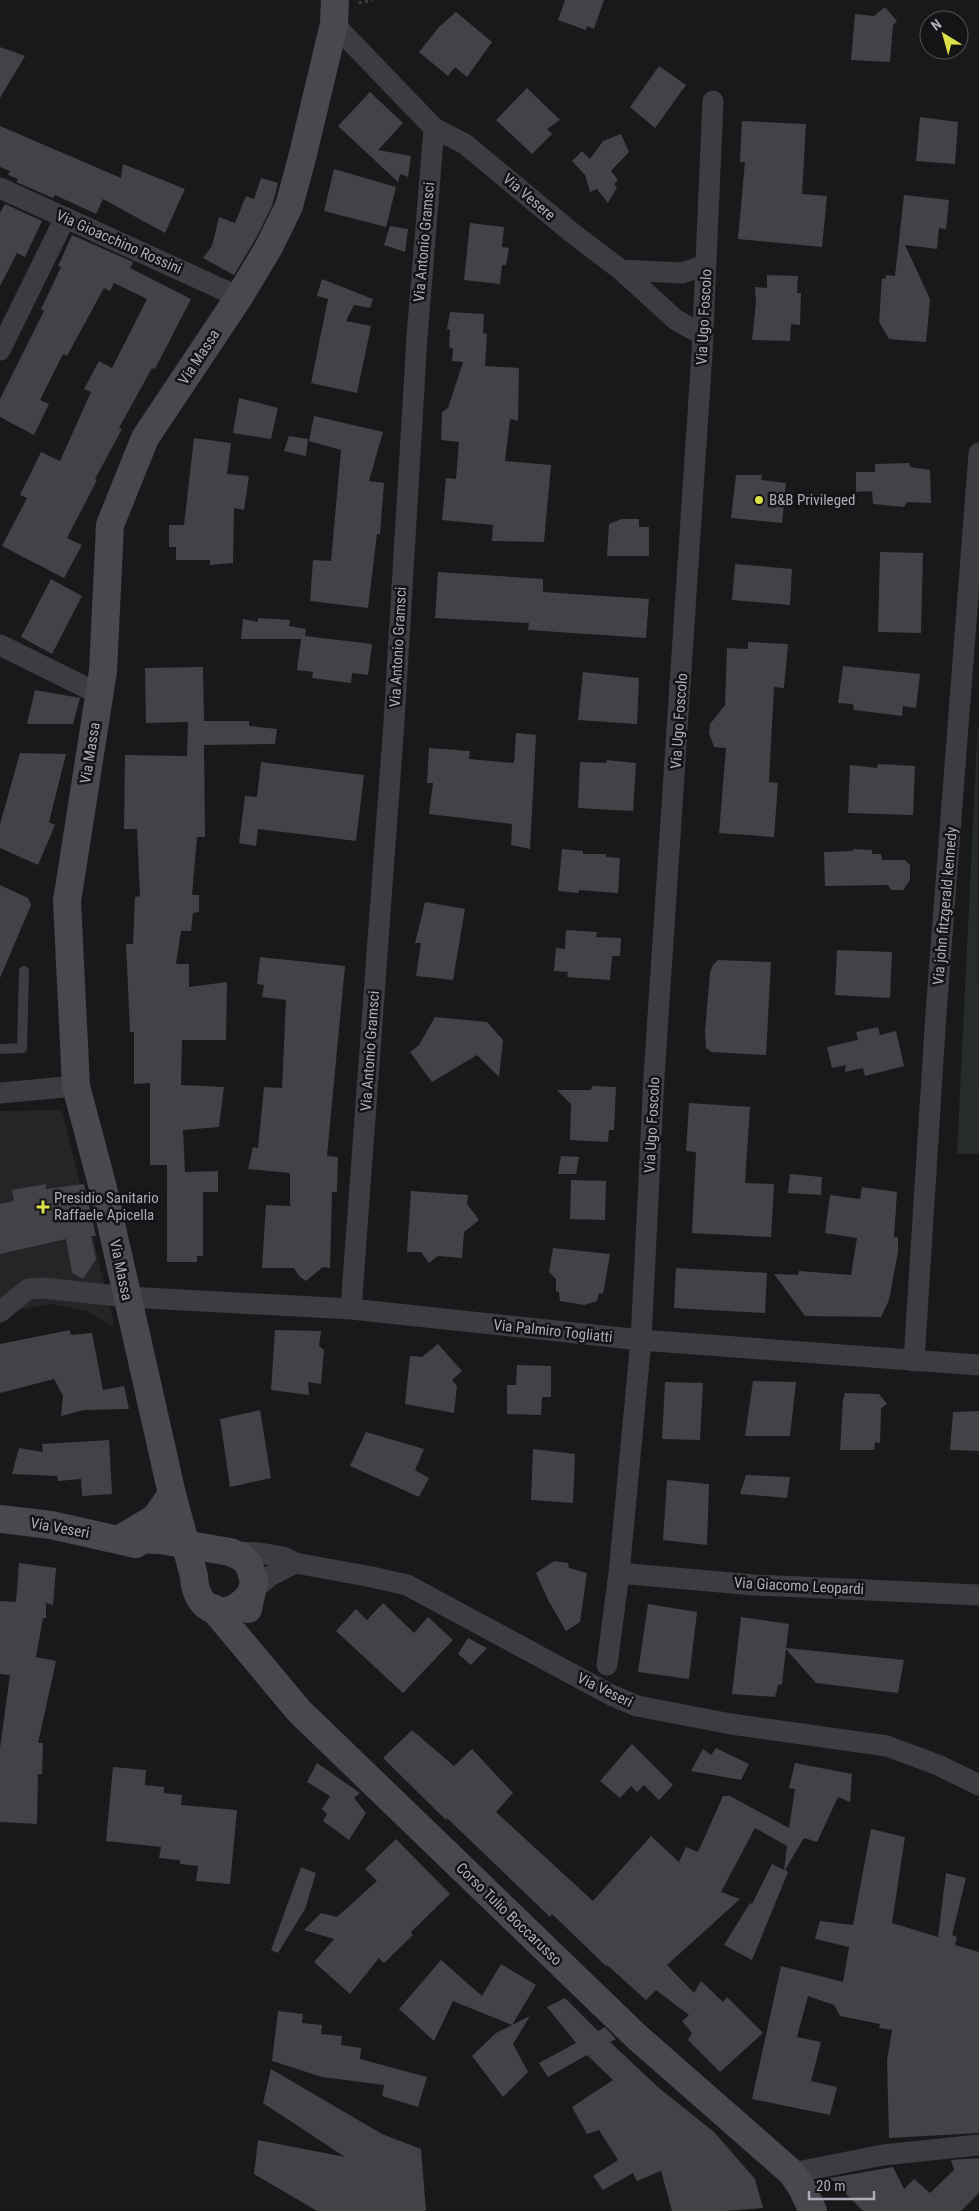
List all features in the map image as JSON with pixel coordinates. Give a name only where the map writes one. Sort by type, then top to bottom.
[{"type":"street","points":[[335,12],[434,128]]},
{"type":"street","name":"Via Massa","points":[[194,1576],[172,1494],[103,1188],[76,1086],[67,901],[103,671],[110,525],[145,438],[239,296],[269,247],[289,206],[302,158],[335,12]]},
{"type":"street","name":"Via Ugo Foscolo","points":[[641,1340],[654,1077],[682,676],[703,335],[713,102]]},
{"type":"street","name":"Via Vesere","points":[[434,128],[465,144],[571,232],[621,270],[676,320],[703,335]]},
{"type":"street","name":"Via Antonio Gramsci","points":[[351,1309],[393,731],[417,337],[434,128]]},
{"type":"street","name":"Via Gioacchino Rossini","points":[[0,188],[239,296]]},
{"type":"street","points":[[0,350],[65,218]]},
{"type":"street","points":[[621,270],[682,274],[706,265]]},
{"type":"street","name":"Via john fitzgerald kennedy","points":[[914,1360],[936,1013],[974,582],[979,453]]},
{"type":"street","points":[[1,647],[99,694]]},
{"type":"street","points":[[0,1093],[76,1086]]},
{"type":"street","name":"Via Palmiro Togliatti","points":[[0,1312],[28,1289],[43,1288],[127,1298],[351,1309],[641,1340],[979,1365]]},
{"type":"street","points":[[607,1665],[619,1573],[641,1340]]},
{"type":"street","points":[[120,1539],[155,1518],[172,1494]]},
{"type":"street","name":"Via Veseri","points":[[0,1519],[51,1525],[120,1539],[161,1553],[194,1576]]},
{"type":"street","name":"Via Veseri","points":[[120,1539],[160,1540],[186,1546],[224,1551],[267,1554],[283,1557],[295,1563],[407,1585],[611,1695],[637,1706],[731,1724],[888,1746],[938,1765],[979,1785]]},
{"type":"street","points":[[248,1652],[247,1612],[252,1591],[254,1580],[249,1564],[242,1557],[224,1551],[209,1555],[200,1562],[194,1576],[194,1587],[201,1601],[213,1608],[230,1611],[246,1602],[252,1591],[270,1576],[295,1563]]},
{"type":"street","name":"Via Giacomo Leopardi","points":[[619,1573],[754,1585],[979,1595]]},
{"type":"street","name":"Corso Tulio Boccarusso","points":[[213,1608],[299,1711],[637,2037],[792,2173],[813,2211]]},
{"type":"street","points":[[792,2173],[883,2155],[979,2145]]},
{"type":"lane","points":[[0,1048],[22,1048],[24,971]]},
{"type":"shaded area","points":[[978,720],[979,1154],[957,1154]]},
{"type":"shaded area","name":"Presidio Sanitario Raffaele Apicella","points":[[62,1110],[115,1328],[87,1311],[51,1304],[15,1311],[0,1323],[0,1111]]},
{"type":"building","points":[[565,0],[604,0],[594,29],[587,26],[586,30],[558,20]]},
{"type":"building","points":[[885,7],[897,21],[893,25],[890,62],[851,60],[855,14],[874,16]]},
{"type":"building","points":[[456,12],[492,42],[467,77],[455,67],[448,76],[419,52],[439,27]]},
{"type":"building","points":[[0,47],[25,56],[0,98]]},
{"type":"building","points":[[659,66],[686,85],[655,128],[630,107]]},
{"type":"building","points":[[527,88],[560,120],[547,129],[552,134],[532,154],[496,120]]},
{"type":"building","points":[[370,92],[403,123],[378,150],[411,156],[408,177],[400,174],[398,182],[338,126]]},
{"type":"building","points":[[920,117],[958,122],[955,164],[916,161]]},
{"type":"building","points":[[742,121],[806,124],[802,194],[827,196],[822,247],[738,239],[745,162],[740,162]]},
{"type":"building","points":[[0,126],[121,178],[123,164],[185,189],[165,233],[103,199],[96,214],[55,195],[53,198],[16,182],[18,179],[8,175],[10,171],[0,167]]},
{"type":"building","points":[[621,134],[629,152],[611,171],[618,180],[614,184],[617,187],[608,203],[597,189],[590,192],[585,175],[572,161],[582,151],[590,159],[603,141]]},
{"type":"building","points":[[334,169],[396,187],[386,227],[324,211]]},
{"type":"building","points":[[261,178],[278,183],[272,206],[255,240],[234,275],[203,258],[212,246],[219,217],[235,223],[246,196],[254,199]]},
{"type":"building","points":[[904,195],[949,200],[946,229],[939,228],[937,249],[905,245],[930,299],[926,342],[889,339],[879,322],[882,278],[885,279],[886,275],[895,276]]},
{"type":"building","points":[[5,204],[42,221],[25,257],[17,253],[0,286],[0,213]]},
{"type":"building","points":[[470,223],[504,227],[502,247],[509,248],[506,265],[502,265],[500,284],[464,280]]},
{"type":"building","points":[[390,226],[408,229],[405,252],[384,245]]},
{"type":"building","points":[[72,235],[133,262],[130,268],[191,299],[155,369],[152,368],[119,428],[122,429],[95,479],[97,480],[67,538],[82,545],[64,578],[2,546],[27,498],[20,495],[41,452],[60,461],[91,392],[84,389],[99,361],[112,368],[147,299],[114,283],[110,291],[104,288],[67,356],[63,354],[40,400],[49,404],[34,435],[0,417],[0,399],[44,311],[41,309],[61,267],[58,266]]},
{"type":"building","points":[[767,275],[798,276],[797,293],[801,293],[800,325],[791,324],[790,341],[752,340],[756,302],[755,287],[767,288]]},
{"type":"building","points":[[322,279],[373,299],[370,308],[354,305],[346,321],[371,326],[357,393],[311,383],[328,299],[317,296]]},
{"type":"building","points":[[450,312],[484,314],[483,333],[487,334],[485,366],[519,368],[518,421],[510,419],[505,461],[551,465],[544,542],[492,541],[493,525],[442,520],[446,478],[456,479],[459,442],[441,440],[442,412],[448,408],[463,362],[452,361],[453,349],[449,347],[450,330],[447,329]]},
{"type":"building","points":[[239,398],[278,408],[271,439],[233,433]]},
{"type":"building","points":[[314,416],[383,432],[369,481],[384,483],[380,534],[377,534],[368,608],[310,601],[313,560],[331,561],[341,450],[309,441]]},
{"type":"building","points":[[289,436],[308,439],[306,456],[284,451]]},
{"type":"building","points":[[194,438],[231,443],[227,474],[249,476],[244,510],[234,508],[233,563],[210,565],[210,560],[176,560],[176,547],[169,547],[169,525],[184,525]]},
{"type":"building","points":[[909,463],[910,467],[930,470],[931,503],[907,502],[904,507],[873,504],[872,491],[856,492],[856,472],[875,472],[875,464]]},
{"type":"building","name":"B&B Privileged","points":[[736,475],[762,475],[761,480],[786,483],[782,523],[731,518]]},
{"type":"building","points":[[622,519],[639,519],[639,527],[649,527],[649,556],[607,556],[609,524]]},
{"type":"building","points":[[880,552],[923,553],[921,633],[878,632]]},
{"type":"building","points":[[735,564],[792,569],[790,605],[732,600]]},
{"type":"building","points":[[438,572],[543,579],[543,592],[649,599],[646,638],[528,630],[529,623],[435,618]]},
{"type":"building","points":[[51,579],[82,596],[52,654],[21,637]]},
{"type":"building","points":[[258,618],[290,620],[289,626],[306,629],[305,636],[372,644],[368,675],[352,673],[351,683],[312,678],[313,672],[297,670],[301,639],[241,639],[243,619],[258,622]]},
{"type":"building","points":[[748,642],[788,644],[784,688],[774,687],[769,782],[778,783],[774,837],[719,833],[726,748],[714,747],[709,733],[710,724],[725,705],[727,648],[748,649]]},
{"type":"building","points":[[843,666],[920,674],[916,708],[903,706],[902,716],[854,710],[853,704],[838,703]]},
{"type":"building","points":[[203,667],[204,721],[249,721],[249,726],[277,729],[275,744],[204,745],[205,837],[197,837],[192,895],[199,895],[199,912],[193,913],[191,931],[181,931],[176,964],[189,964],[189,987],[227,982],[226,1040],[182,1040],[181,1085],[224,1087],[219,1127],[183,1130],[185,1172],[218,1171],[218,1192],[203,1192],[203,1256],[197,1256],[197,1262],[167,1262],[167,1165],[150,1165],[150,1083],[134,1084],[134,1032],[130,1032],[126,944],[133,944],[135,897],[140,896],[137,829],[124,829],[125,755],[187,756],[188,722],[146,723],[145,668]]},
{"type":"building","points":[[583,672],[639,678],[637,724],[578,720]]},
{"type":"building","points":[[35,690],[80,698],[73,724],[27,724]]},
{"type":"building","points":[[516,733],[536,735],[530,849],[511,845],[512,824],[429,814],[433,783],[427,783],[429,748],[470,751],[469,759],[514,763]]},
{"type":"building","points":[[20,753],[66,754],[49,822],[55,825],[38,865],[0,848],[0,824]]},
{"type":"building","points":[[607,760],[636,763],[633,811],[578,808],[580,762],[606,763]]},
{"type":"building","points":[[261,762],[364,775],[356,841],[258,829],[256,846],[239,843],[245,796],[257,797]]},
{"type":"building","points":[[878,764],[915,766],[913,815],[848,813],[850,765],[877,768]]},
{"type":"building","points":[[562,849],[583,851],[583,854],[606,854],[606,857],[620,858],[618,893],[579,890],[579,893],[558,891]]},
{"type":"building","points":[[854,849],[872,850],[872,854],[881,854],[882,860],[905,860],[910,865],[910,880],[903,890],[891,890],[888,885],[825,886],[824,852],[852,851]]},
{"type":"building","points":[[0,885],[28,898],[31,905],[0,978]]},
{"type":"building","points":[[425,902],[465,909],[453,980],[416,976],[421,943],[415,943]]},
{"type":"building","points":[[566,930],[597,932],[596,937],[621,938],[620,956],[612,956],[610,980],[567,977],[568,972],[554,971],[556,948],[565,949]]},
{"type":"building","points":[[837,950],[892,952],[890,998],[835,995]]},
{"type":"building","points":[[260,957],[345,966],[327,1156],[338,1157],[337,1192],[332,1192],[330,1268],[323,1267],[306,1281],[299,1276],[294,1268],[262,1268],[266,1205],[290,1206],[290,1173],[248,1169],[253,1147],[258,1148],[264,1087],[282,1088],[286,1000],[262,997],[264,985],[257,984]]},
{"type":"building","points":[[718,960],[771,962],[766,1055],[711,1052],[706,1048],[705,1031],[710,973],[713,965]]},
{"type":"building","points":[[435,1017],[487,1022],[503,1040],[499,1077],[477,1055],[432,1082],[410,1052],[419,1045]]},
{"type":"building","points":[[878,1027],[880,1035],[896,1031],[904,1066],[865,1076],[863,1068],[845,1072],[846,1065],[832,1068],[827,1047],[858,1040],[856,1032]]},
{"type":"building","points":[[592,1086],[616,1087],[614,1130],[609,1130],[608,1142],[570,1140],[571,1104],[557,1090],[591,1090]]},
{"type":"building","points":[[689,1103],[750,1107],[745,1183],[774,1184],[771,1237],[692,1233],[696,1152],[686,1151]]},
{"type":"building","points":[[561,1156],[579,1157],[576,1174],[558,1174]]},
{"type":"building","points":[[790,1174],[822,1177],[821,1195],[788,1193]]},
{"type":"building","points":[[571,1180],[606,1181],[605,1220],[570,1219]]},
{"type":"building","points":[[46,1184],[46,1189],[84,1184],[96,1236],[91,1236],[96,1259],[83,1279],[72,1273],[66,1239],[0,1254],[0,1204],[14,1201],[12,1190]]},
{"type":"building","points":[[862,1187],[897,1192],[894,1237],[898,1237],[898,1252],[889,1300],[881,1317],[805,1316],[774,1274],[798,1275],[799,1271],[851,1275],[857,1238],[825,1233],[830,1195],[860,1199]]},
{"type":"building","points":[[411,1191],[468,1195],[467,1204],[479,1220],[464,1232],[462,1258],[438,1256],[429,1263],[421,1252],[407,1252]]},
{"type":"building","points":[[553,1248],[610,1254],[603,1294],[599,1293],[597,1301],[584,1305],[560,1301],[559,1292],[556,1291],[556,1279],[549,1272]]},
{"type":"building","points":[[676,1268],[767,1273],[765,1313],[674,1308]]},
{"type":"building","points":[[70,1330],[71,1335],[92,1333],[103,1390],[124,1386],[129,1409],[84,1410],[61,1416],[63,1396],[54,1379],[0,1393],[0,1344]]},
{"type":"building","points":[[275,1330],[321,1331],[319,1346],[324,1350],[321,1384],[308,1382],[309,1395],[271,1390]]},
{"type":"building","points":[[438,1344],[462,1371],[452,1380],[457,1386],[454,1413],[405,1404],[410,1356],[422,1357]]},
{"type":"building","points":[[517,1365],[551,1366],[551,1397],[542,1397],[541,1415],[507,1414],[507,1385],[516,1385]]},
{"type":"building","points":[[753,1381],[796,1382],[790,1436],[745,1436]]},
{"type":"building","points":[[665,1382],[703,1383],[700,1440],[662,1439]]},
{"type":"building","points":[[845,1393],[879,1394],[887,1404],[881,1408],[880,1443],[875,1442],[874,1450],[840,1450]]},
{"type":"building","points":[[260,1410],[271,1478],[230,1487],[220,1419]]},
{"type":"building","points":[[979,1411],[979,1451],[950,1450],[953,1412]]},
{"type":"building","points":[[366,1432],[424,1449],[415,1470],[429,1478],[419,1497],[350,1466]]},
{"type":"building","points":[[109,1440],[112,1494],[82,1496],[81,1479],[58,1481],[57,1476],[12,1474],[19,1448],[43,1452],[42,1444]]},
{"type":"building","points":[[533,1449],[575,1454],[573,1503],[531,1500]]},
{"type":"building","points":[[746,1475],[790,1477],[787,1498],[740,1494]]},
{"type":"building","points":[[667,1480],[709,1484],[707,1545],[663,1540]]},
{"type":"building","points":[[554,1561],[568,1563],[569,1568],[587,1573],[580,1622],[566,1631],[548,1600],[536,1573]]},
{"type":"building","points":[[19,1563],[56,1568],[53,1605],[46,1603],[46,1618],[43,1618],[36,1657],[56,1661],[38,1743],[43,1743],[42,1774],[38,1774],[37,1824],[0,1822],[0,1748],[10,1675],[0,1674],[0,1601],[16,1602]]},
{"type":"building","points":[[383,1603],[414,1633],[428,1617],[453,1640],[403,1693],[336,1631],[356,1609],[367,1620]]},
{"type":"building","points":[[648,1604],[697,1612],[689,1679],[638,1672]]},
{"type":"building","points":[[741,1617],[789,1624],[786,1648],[904,1660],[898,1693],[816,1683],[786,1649],[782,1684],[778,1685],[775,1697],[732,1694]]},
{"type":"building","points":[[468,1638],[487,1648],[471,1665],[458,1654]]},
{"type":"building","points":[[412,1730],[454,1766],[472,1749],[513,1793],[496,1812],[593,1901],[651,1836],[679,1862],[686,1847],[698,1852],[723,1796],[730,1796],[789,1828],[795,1789],[789,1788],[795,1763],[852,1774],[850,1802],[838,1797],[817,1842],[804,1838],[785,1870],[788,1872],[752,1960],[724,1945],[750,1903],[752,1904],[772,1864],[784,1870],[787,1846],[755,1828],[721,1892],[740,1899],[667,1965],[694,1993],[701,1981],[723,2002],[727,1997],[763,2033],[720,2072],[688,2040],[692,2033],[682,2021],[689,2015],[656,1990],[646,2000],[606,1966],[552,1914],[550,1917],[383,1758]]},
{"type":"building","points":[[632,1744],[673,1785],[659,1800],[644,1785],[637,1792],[631,1786],[620,1798],[600,1781]]},
{"type":"building","points":[[716,1748],[749,1764],[741,1780],[691,1771],[703,1749],[711,1755]]},
{"type":"building","points":[[317,1763],[360,1793],[354,1798],[366,1813],[349,1840],[323,1821],[327,1814],[322,1809],[330,1796],[307,1782]]},
{"type":"building","points":[[113,1767],[146,1770],[145,1785],[164,1787],[164,1793],[182,1795],[181,1805],[237,1810],[230,1884],[196,1881],[198,1866],[180,1864],[180,1860],[159,1858],[161,1847],[106,1841]]},
{"type":"building","points":[[871,1829],[905,1837],[892,1923],[938,1937],[946,1873],[966,1878],[952,1935],[957,1937],[955,1945],[979,1952],[979,2133],[889,2138],[887,2060],[892,2030],[879,2028],[880,2024],[840,2016],[834,2005],[808,1996],[797,2037],[821,2042],[811,2081],[837,2087],[830,2115],[752,2099],[781,1966],[843,1982],[849,1947],[815,1939],[820,1921],[853,1925]]},
{"type":"building","points":[[396,1839],[450,1894],[411,1932],[413,1935],[384,1963],[379,1958],[350,1994],[314,1962],[334,1939],[304,1930],[321,1913],[337,1917],[377,1881],[365,1869]]},
{"type":"building","points":[[301,1867],[316,1873],[305,1909],[278,1953],[271,1950]]},
{"type":"building","points":[[441,1960],[482,1996],[501,1964],[536,1985],[512,2025],[453,2001],[434,2041],[399,2009]]},
{"type":"building","points":[[565,1998],[598,2031],[605,2027],[616,2039],[610,2042],[659,2088],[714,2132],[755,2179],[763,2208],[724,2211],[672,2211],[661,2171],[637,2181],[633,2173],[603,2190],[593,2176],[618,2160],[599,2130],[587,2134],[572,2107],[613,2080],[587,2055],[548,2077],[539,2063],[576,2043],[547,2007]]},
{"type":"building","points":[[278,2011],[303,2014],[302,2023],[322,2025],[321,2034],[342,2036],[341,2045],[361,2048],[360,2059],[427,2077],[418,2107],[382,2096],[384,2085],[322,2077],[272,2061]]},
{"type":"building","points":[[530,2016],[513,2044],[528,2072],[503,2097],[472,2056],[496,2033]]},
{"type":"building","points":[[271,2069],[382,2134],[421,2149],[426,2211],[317,2211],[254,2174],[258,2140],[345,2157],[263,2103]]},
{"type":"building","points":[[979,2158],[979,2193],[961,2211],[863,2211],[830,2178],[893,2167],[904,2189],[914,2179],[930,2193],[954,2170],[951,2160]]},
{"type":"place","name":"B&B Privileged","points":[[759,500]]},
{"type":"place","name":"Presidio Sanitario Raffaele Apicella","points":[[43,1207]]}]
